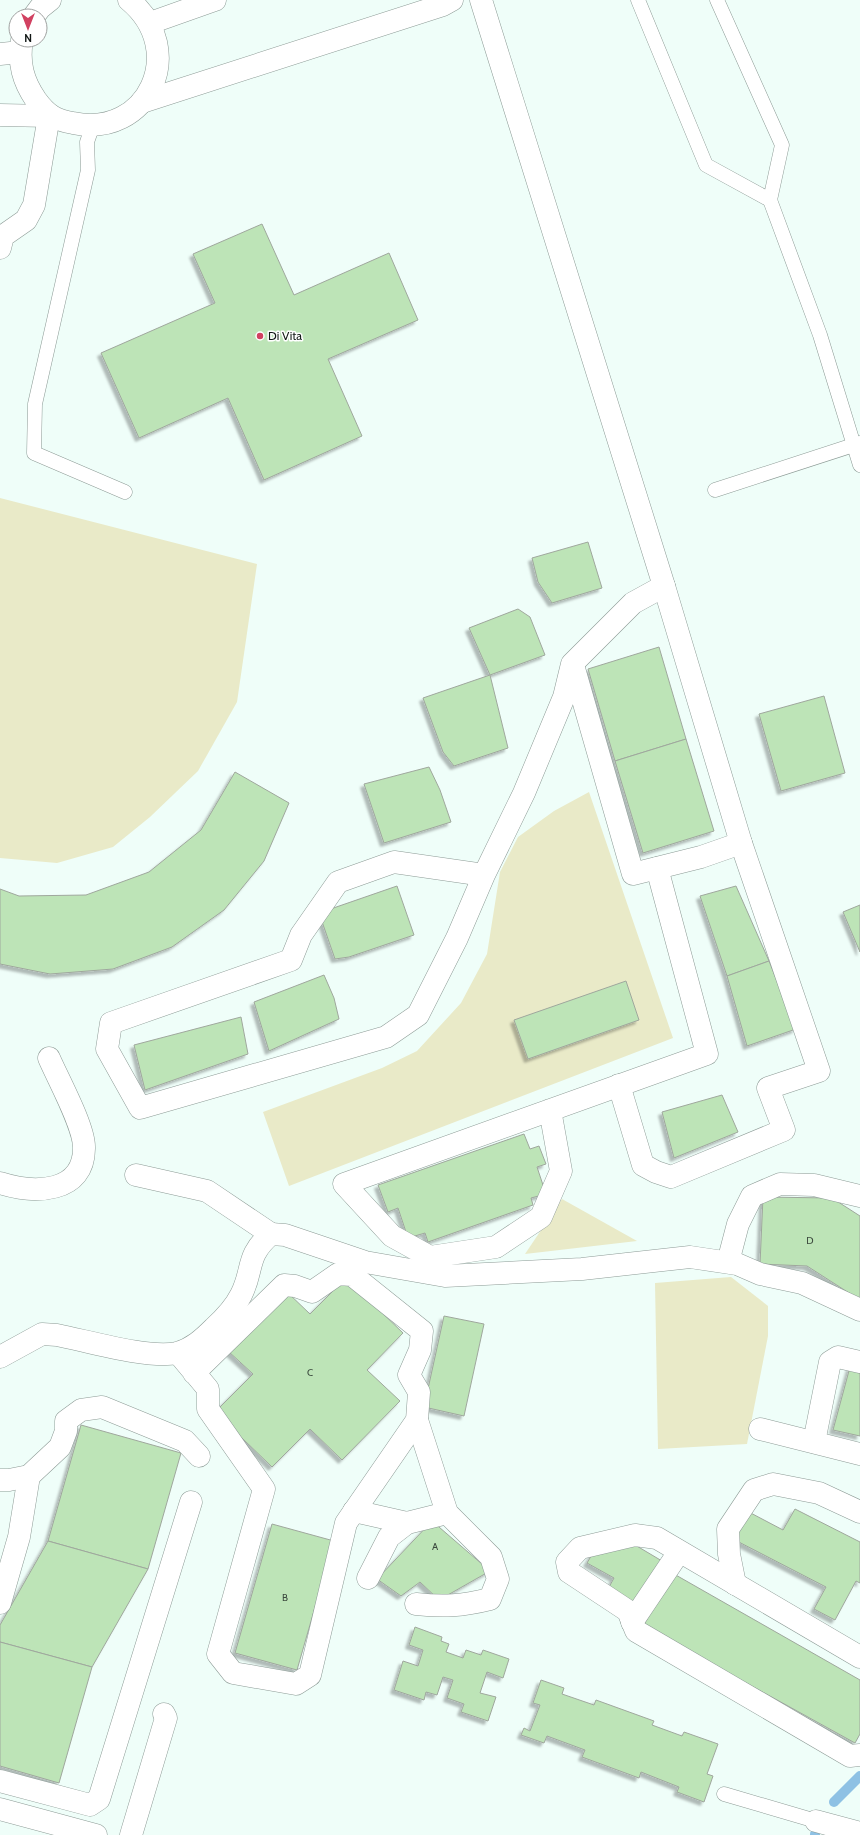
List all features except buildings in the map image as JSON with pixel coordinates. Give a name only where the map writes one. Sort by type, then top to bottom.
[{"type":"street","points":[[40,8],[50,0]]},
{"type":"street","points":[[0,115],[49,116],[67,122],[93,125],[111,122],[127,114],[142,102],[153,85],[158,64],[158,43],[150,23],[140,9],[129,0]]},
{"type":"street","points":[[150,23],[215,0]]},
{"type":"street","points":[[142,102],[436,7],[452,0]]},
{"type":"street","points":[[482,0],[664,586],[741,843],[819,1071],[768,1088],[784,1130],[671,1177],[656,1172],[643,1165],[619,1085]]},
{"type":"street","points":[[1,240],[26,220],[34,205],[49,116],[28,88],[14,49]]},
{"type":"street","points":[[484,874],[394,862],[338,882],[301,935],[291,960],[111,1022],[107,1049],[140,1108],[386,1037],[418,1014],[457,938],[484,874],[524,793],[564,697],[572,664],[633,603],[664,586]]},
{"type":"street","points":[[572,664],[633,874],[701,857],[741,843]]},
{"type":"street","points":[[550,1110],[561,1170],[541,1217],[496,1247],[430,1257],[392,1236],[344,1184],[619,1085],[707,1054],[657,868]]},
{"type":"street","points":[[0,1183],[17,1188],[48,1188],[67,1183],[80,1170],[84,1146],[76,1117],[49,1058]]},
{"type":"street","points":[[136,1175],[207,1191],[271,1234],[285,1235],[365,1262],[445,1276],[582,1269],[690,1257],[737,1264],[760,1274],[802,1283],[860,1310]]},
{"type":"street","points":[[728,1262],[738,1224],[752,1196],[780,1184],[814,1185],[860,1196]]},
{"type":"street","points":[[194,1372],[239,1317],[242,1294],[254,1252],[271,1234]]},
{"type":"street","points":[[0,1357],[42,1334],[57,1335],[157,1355],[178,1353],[197,1344],[239,1317],[284,1285],[295,1286],[312,1292],[338,1274],[352,1275],[422,1331],[420,1350],[409,1375],[419,1392],[417,1420],[448,1513],[491,1557],[498,1579],[490,1599],[466,1606],[450,1607],[416,1604]]},
{"type":"street","points":[[178,1353],[208,1389],[208,1409],[264,1489],[218,1654],[233,1673],[296,1684],[310,1676],[346,1523],[417,1420]]},
{"type":"street","points":[[814,1442],[830,1362],[838,1357],[860,1362]]},
{"type":"street","points":[[0,1480],[9,1480],[29,1476],[60,1447],[66,1431],[66,1421],[81,1410],[102,1407],[185,1442],[199,1456]]},
{"type":"street","points":[[760,1429],[860,1454]]},
{"type":"street","points":[[0,1604],[19,1537],[29,1476]]},
{"type":"street","points":[[735,1584],[729,1554],[728,1528],[754,1490],[773,1484],[819,1493],[860,1512]]},
{"type":"street","points":[[0,1781],[90,1805],[99,1800],[191,1502]]},
{"type":"street","points":[[354,1511],[407,1523]]},
{"type":"street","points":[[368,1578],[389,1537],[407,1523],[448,1513]]},
{"type":"street","points":[[860,1657],[657,1538],[635,1535],[580,1548],[567,1562],[569,1572],[628,1611],[636,1631],[850,1756],[860,1755]]},
{"type":"street","points":[[632,1622],[679,1552]]},
{"type":"street","points":[[131,1835],[166,1718],[164,1714]]},
{"type":"street","points":[[0,1809],[96,1835]]},
{"type":"street","points":[[816,1821],[860,1833]]},
{"type":"lane","points":[[638,0],[706,165],[770,200]]},
{"type":"lane","points":[[717,0],[782,145],[770,200],[820,335],[856,444],[860,464]]},
{"type":"lane","points":[[93,125],[87,142],[88,170],[36,404],[34,454],[125,492]]},
{"type":"lane","points":[[715,490],[856,444]]},
{"type":"lane","points":[[724,1794],[816,1821]]},
{"type":"green space","points":[[0,498],[257,564],[237,702],[198,771],[150,817],[113,847],[57,863],[0,858]]},
{"type":"green space","points":[[589,792],[673,1038],[289,1186],[263,1112],[382,1068],[417,1051],[461,1003],[487,954],[500,872],[518,837],[554,811]]},
{"type":"green space","points":[[562,1199],[637,1241],[525,1254]]},
{"type":"green space","points":[[731,1277],[768,1306],[768,1336],[747,1444],[658,1449],[655,1283]]},
{"type":"waterway","points":[[834,1802],[860,1776]]},
{"type":"place","name":"Di Vita","points":[[260,336]]}]
